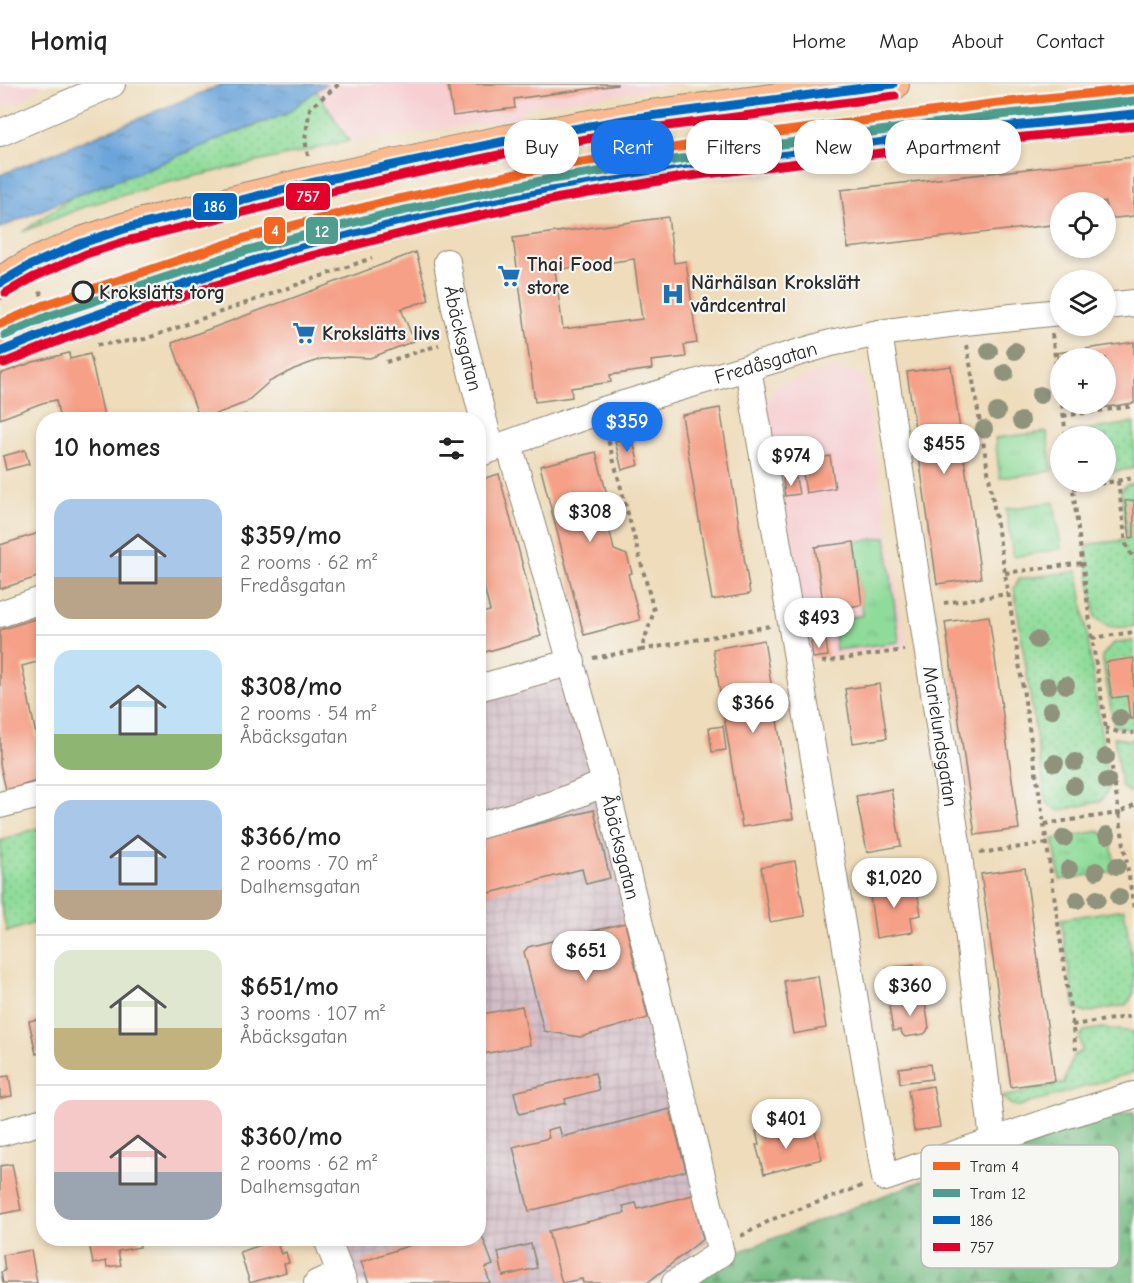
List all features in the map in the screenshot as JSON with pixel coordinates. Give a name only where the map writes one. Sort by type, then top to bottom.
[{"type":"main road","points":[[0,284],[29,266],[82,243],[127,228],[310,183],[506,141],[636,118],[888,84]]},
{"type":"main road","points":[[0,352],[62,327],[295,247],[437,212],[558,186],[692,163],[972,130],[1134,114]]},
{"type":"street","points":[[0,133],[112,84]]},
{"type":"street","name":"Åbäcksgatan","points":[[447,262],[455,308],[483,412]]},
{"type":"street","points":[[1116,305],[1134,303]]},
{"type":"street","name":"Fredåsgatan","points":[[493,449],[600,411],[831,344],[879,333],[1050,313]]},
{"type":"street","name":"Marielundsgatan","points":[[879,333],[959,856],[993,1140]]},
{"type":"street","points":[[748,368],[885,1178],[921,1165]]},
{"type":"street","name":"Åbäcksgatan","points":[[486,423],[493,449],[572,662],[605,783],[721,1253]]},
{"type":"street","points":[[0,614],[36,602]]},
{"type":"street","points":[[486,686],[572,662]]},
{"type":"street","points":[[486,824],[554,804],[605,783]]},
{"type":"street","points":[[0,804],[36,796]]},
{"type":"street","points":[[979,1145],[1134,1095]]},
{"type":"street","points":[[0,1133],[36,1123]]},
{"type":"street","points":[[328,1246],[334,1280]]},
{"type":"street","points":[[675,1283],[721,1253]]},
{"type":"path","points":[[309,158],[305,139],[310,108],[339,84]]},
{"type":"path","points":[[89,346],[145,339],[377,256]]},
{"type":"path","points":[[29,266],[48,312],[56,311],[62,327]]},
{"type":"path","points":[[386,362],[463,337]]},
{"type":"path","points":[[968,351],[1047,843],[1076,1050]]},
{"type":"path","points":[[1064,426],[1063,416],[1134,406]]},
{"type":"path","points":[[600,411],[654,611],[641,650]]},
{"type":"path","points":[[1134,478],[1118,481],[1126,543],[1134,560]]},
{"type":"path","points":[[1074,492],[1105,728],[1134,909]]},
{"type":"path","points":[[1005,573],[1083,563]]},
{"type":"path","points":[[920,606],[1008,594]]},
{"type":"path","points":[[572,662],[791,622]]},
{"type":"path","points":[[1092,638],[1134,632]]},
{"type":"path","points":[[798,664],[907,649]]},
{"type":"path","points":[[1105,728],[1134,733]]},
{"type":"path","points":[[1044,824],[1119,813],[1134,805]]},
{"type":"path","points":[[959,856],[1047,843]]},
{"type":"path","points":[[1072,1025],[1134,1016]]},
{"type":"path","points":[[721,1253],[743,1234],[773,1219],[885,1178]]},
{"type":"shaded area","points":[[0,84],[44,84],[20,102],[0,106]]},
{"type":"shaded area","points":[[326,84],[687,84],[528,107],[512,120],[349,141],[316,91]]},
{"type":"shaded area","points":[[837,367],[863,375],[907,646],[808,659],[765,405],[776,386]]},
{"type":"shaded area","points":[[562,670],[598,797],[709,1241],[653,1283],[354,1283],[341,1246],[486,1246],[486,691]]},
{"type":"green space","points":[[316,90],[349,141],[165,183],[86,206],[22,232],[74,196],[286,114]]},
{"type":"green space","points":[[1134,423],[1134,468],[1116,471],[1116,426],[1113,426]]},
{"type":"green space","points":[[1047,432],[1050,471],[1000,478],[995,438]]},
{"type":"green space","points":[[1134,483],[1134,626],[1113,627],[1095,617],[1086,550],[1090,544],[1127,540],[1121,490],[1126,485]]},
{"type":"green space","points":[[1054,502],[1061,549],[1013,557],[1006,509]]},
{"type":"green space","points":[[886,537],[899,642],[836,650],[832,620],[863,615],[854,542]]},
{"type":"green space","points":[[1078,571],[1109,788],[1101,801],[1059,811],[1046,802],[1014,588],[1019,579]]},
{"type":"green space","points":[[1134,641],[1134,730],[1114,726],[1102,656],[1114,643]]},
{"type":"green space","points":[[1114,737],[1134,739],[1134,790],[1129,792],[1121,786]]},
{"type":"green space","points":[[36,828],[36,922],[7,932],[0,901],[0,841]]},
{"type":"green space","points":[[1099,831],[1110,838],[1116,871],[1060,880],[1053,839]]},
{"type":"green space","points":[[1124,909],[1134,971],[1134,993],[1126,1005],[1085,1013],[1075,1008],[1061,919]]},
{"type":"green space","points":[[1102,1028],[1134,1032],[1134,1072],[1020,1106],[1011,1104],[1003,1097],[1064,1083],[1073,1056],[1082,1051],[1080,1037],[1084,1031]]},
{"type":"green space","points":[[1134,1112],[1134,1283],[686,1283],[718,1260],[921,1181],[921,1268],[1119,1268],[1119,1145],[1014,1145],[1045,1133]]},
{"type":"water","points":[[223,84],[326,84],[286,114],[74,196],[0,228],[0,175]]},
{"type":"building","points":[[448,84],[617,85],[514,99],[515,108],[453,116]]},
{"type":"building","points":[[1134,157],[1134,216],[1116,218],[1116,192],[1050,192],[1050,225],[848,248],[841,190],[983,174],[1021,174],[1021,170]]},
{"type":"building","points":[[668,217],[674,263],[686,261],[697,343],[684,345],[686,357],[651,361],[652,369],[610,375],[611,382],[571,388],[572,397],[535,402],[513,238]],"holes":[[[634,259],[642,319],[563,329],[555,270]]]},
{"type":"building","points":[[416,252],[429,300],[401,309],[414,341],[370,358],[321,359],[269,382],[245,403],[221,412],[197,412],[172,343]]},
{"type":"building","points":[[1134,342],[1134,403],[1116,406],[1116,348],[1092,348]]},
{"type":"building","points":[[69,353],[70,359],[90,354],[103,412],[58,412],[56,400],[0,419],[0,374],[33,362]]},
{"type":"building","points":[[951,366],[981,578],[937,584],[907,372]]},
{"type":"building","points":[[720,408],[750,594],[712,600],[682,415]]},
{"type":"building","points":[[632,437],[639,465],[622,470],[615,441]]},
{"type":"building","points":[[25,450],[29,464],[6,470],[3,456]]},
{"type":"building","points":[[596,452],[608,499],[613,498],[618,515],[609,528],[614,550],[627,555],[632,573],[628,574],[640,620],[584,635],[540,466]]},
{"type":"building","points":[[830,456],[835,488],[806,493],[801,461]]},
{"type":"building","points":[[499,474],[541,636],[486,652],[486,612],[490,611],[486,595],[486,478]]},
{"type":"building","points":[[796,478],[799,494],[785,496],[783,479]]},
{"type":"building","points":[[1134,500],[1134,537],[1130,538],[1125,501]]},
{"type":"building","points":[[36,534],[36,578],[0,589],[0,545]]},
{"type":"building","points":[[854,542],[862,605],[824,610],[815,547]]},
{"type":"building","points":[[989,616],[1019,829],[975,835],[945,622]]},
{"type":"building","points":[[36,619],[36,662],[22,666],[36,735],[36,781],[6,790],[0,764],[0,630]]},
{"type":"building","points":[[764,640],[793,819],[742,827],[713,649]]},
{"type":"building","points":[[826,640],[828,656],[813,658],[811,642]]},
{"type":"building","points":[[1134,658],[1134,719],[1130,719],[1127,696],[1112,698],[1106,662]]},
{"type":"building","points":[[879,684],[887,738],[853,743],[845,689]]},
{"type":"building","points":[[723,726],[726,750],[712,752],[709,728]]},
{"type":"building","points":[[891,789],[901,846],[867,852],[856,796]]},
{"type":"building","points":[[594,810],[610,878],[586,884],[582,869],[486,894],[486,837]]},
{"type":"building","points":[[795,861],[805,916],[770,922],[761,867]]},
{"type":"building","points":[[1025,868],[1055,1081],[1011,1087],[981,874]]},
{"type":"building","points":[[904,884],[904,886],[916,884],[921,915],[911,917],[913,932],[876,938],[869,889]]},
{"type":"building","points":[[625,923],[648,1018],[580,1037],[544,1031],[524,952],[528,947]]},
{"type":"building","points":[[914,965],[917,987],[889,991],[886,969]]},
{"type":"building","points":[[818,976],[826,1028],[793,1034],[784,981]]},
{"type":"building","points":[[924,995],[929,1028],[927,1031],[924,1034],[905,1037],[900,1030],[893,1031],[889,1006],[899,1004],[899,1000]]},
{"type":"building","points":[[522,1006],[530,1045],[486,1053],[486,1013]]},
{"type":"building","points":[[36,1020],[36,1054],[29,1021]]},
{"type":"building","points":[[930,1064],[932,1079],[900,1083],[899,1068]]},
{"type":"building","points":[[595,1073],[599,1090],[565,1099],[566,1103],[519,1114],[514,1092]]},
{"type":"building","points":[[9,1076],[12,1096],[0,1098],[0,1077]]},
{"type":"building","points":[[933,1086],[940,1127],[914,1131],[908,1090]]},
{"type":"building","points":[[670,1109],[686,1171],[529,1211],[513,1147],[549,1138],[547,1130],[559,1127],[562,1137]]},
{"type":"building","points":[[779,1125],[782,1139],[815,1131],[822,1159],[764,1174],[756,1145],[759,1145],[756,1131]]},
{"type":"building","points":[[12,1164],[21,1210],[0,1214],[0,1166]]},
{"type":"building","points":[[693,1195],[703,1239],[647,1283],[583,1283],[582,1279],[562,1283],[548,1231],[625,1213],[623,1206],[636,1203],[638,1209]]},
{"type":"building","points":[[531,1244],[537,1268],[503,1276],[498,1252]]},
{"type":"building","points":[[90,1246],[140,1246],[118,1251],[121,1265],[107,1267],[106,1261],[93,1264]]},
{"type":"building","points":[[258,1246],[278,1246],[281,1254],[286,1252],[289,1263],[284,1264],[286,1272],[250,1283],[240,1252]]},
{"type":"building","points":[[408,1246],[486,1246],[493,1265],[485,1268],[490,1283],[369,1283],[361,1262]]},
{"type":"building","points":[[31,1250],[37,1283],[3,1283],[1,1272],[5,1271],[3,1255]]},
{"type":"tram line","name":"4","points":[[0,324],[45,305],[245,238],[384,202],[544,168],[750,136],[998,103],[1134,89]]},
{"type":"tram line","name":"12","points":[[5,335],[49,316],[248,250],[387,214],[546,180],[752,148],[999,115],[1134,101]]},
{"type":"transit line","name":"186","points":[[0,283],[29,266],[82,243],[127,228],[310,183],[506,141],[635,118],[893,84]]},
{"type":"transit line","name":"757","points":[[6,293],[34,277],[86,254],[130,240],[313,195],[508,153],[637,130],[895,96]]},
{"type":"transit line","name":"186","points":[[0,352],[62,327],[295,247],[437,212],[558,186],[680,165],[972,130],[1134,114]]},
{"type":"transit line","name":"757","points":[[4,363],[66,338],[213,286],[298,259],[440,224],[560,198],[682,177],[973,142],[1134,126]]},
{"type":"place","name":"Thai Food store","points":[[509,276]]},
{"type":"place","name":"Krokslätts torg","points":[[83,292]]},
{"type":"place","name":"Närhälsan Krokslätt vårdcentral","points":[[673,294]]},
{"type":"place","name":"Krokslätts livs","points":[[304,333]]}]
